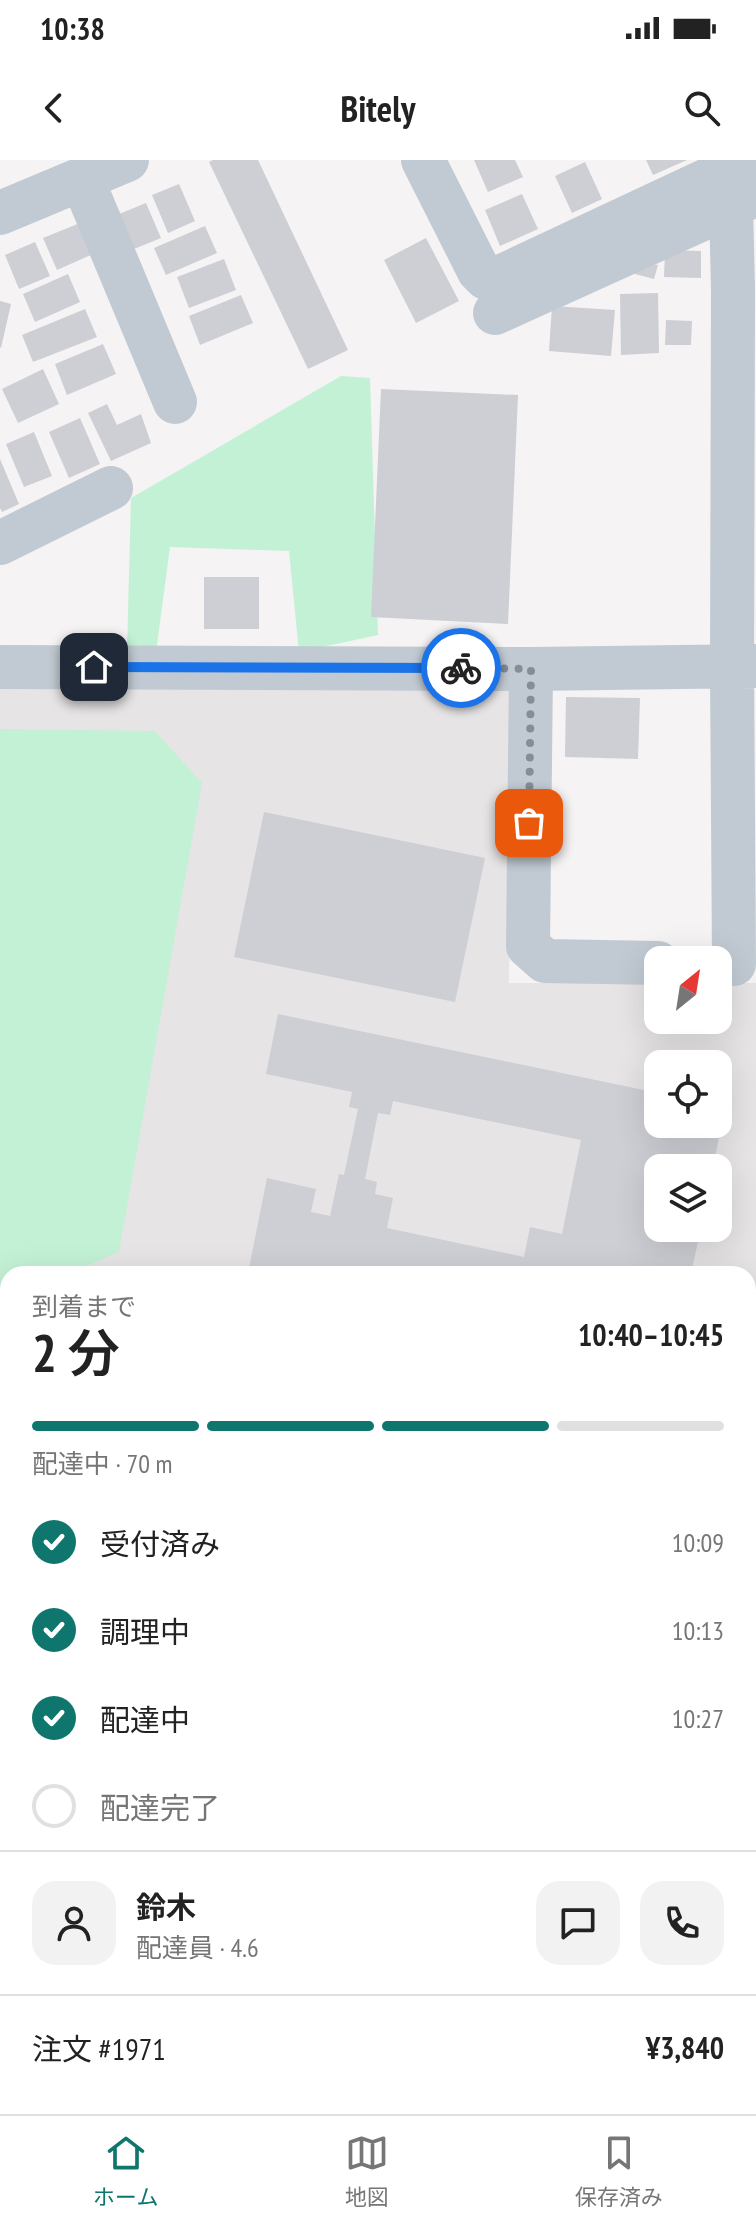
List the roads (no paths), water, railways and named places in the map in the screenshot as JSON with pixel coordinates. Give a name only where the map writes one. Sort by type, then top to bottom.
[{"type":"street","points":[[0,213],[127,160]]},
{"type":"street","points":[[423,160],[479,271],[486,278],[496,279],[750,160]]},
{"type":"street","points":[[82,179],[175,402]]},
{"type":"street","points":[[495,313],[743,200],[744,666],[736,964]]},
{"type":"street","points":[[0,543],[111,488]]},
{"type":"street","points":[[0,667],[531,669],[744,666]]},
{"type":"street","points":[[531,669],[528,946],[545,961],[644,963]]}]
